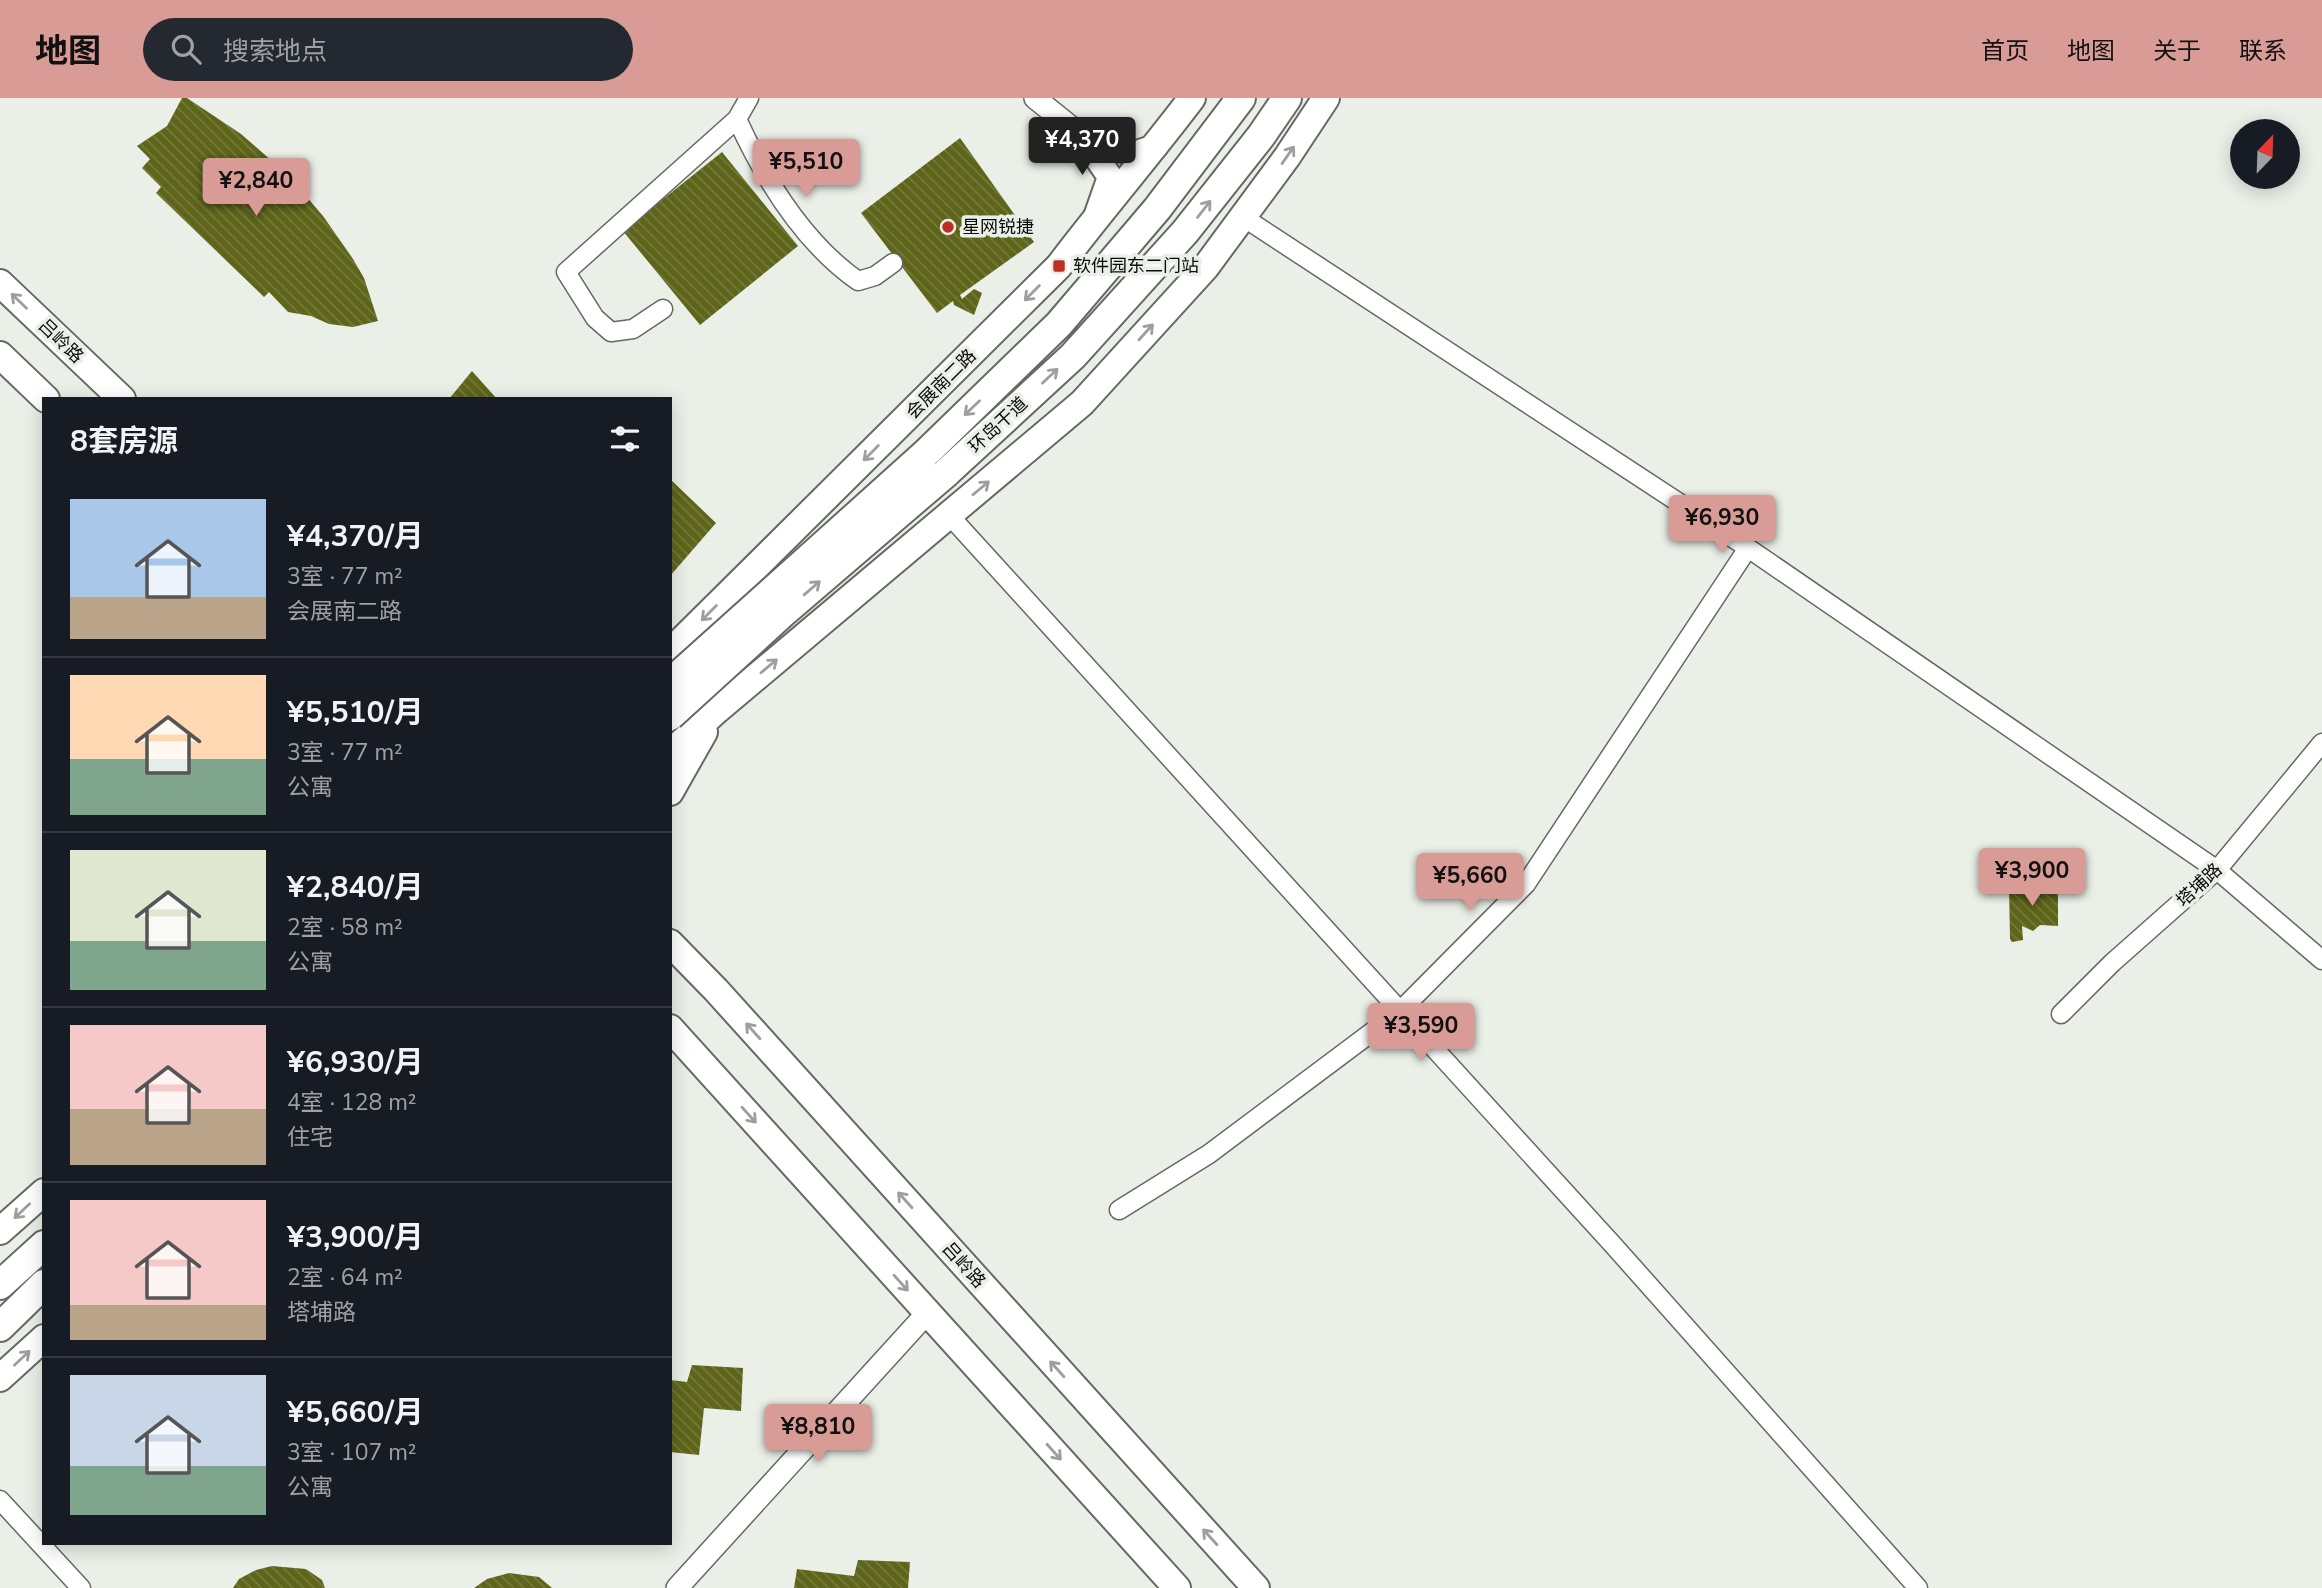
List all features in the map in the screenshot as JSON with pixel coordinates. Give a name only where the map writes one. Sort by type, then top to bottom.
[{"type":"highway","name":"环岛干道","points":[[672,681],[924,456],[1059,324],[1157,209],[1241,98]]},
{"type":"highway","name":"环岛干道","points":[[672,714],[785,611],[946,473],[1073,356],[1185,232],[1261,136],[1287,98]]},
{"type":"highway","points":[[0,1285],[34,1254]]},
{"type":"highway","points":[[0,1327],[41,1287]]},
{"type":"main road","name":"会展南二路","points":[[672,650],[1059,266],[1192,98]]},
{"type":"main road","points":[[672,750],[1082,403],[1205,268],[1326,98]]},
{"type":"main road","points":[[1081,135],[1134,154],[1155,147]]},
{"type":"main road","points":[[1081,135],[1110,177],[1096,218]]},
{"type":"main road","name":"吕岭路","points":[[0,283],[120,397]]},
{"type":"main road","points":[[0,355],[44,397]]},
{"type":"main road","points":[[672,669],[717,710]]},
{"type":"main road","points":[[672,789],[717,710]]},
{"type":"main road","points":[[672,926],[716,990]]},
{"type":"main road","name":"吕岭路","points":[[672,945],[716,990],[1256,1588]]},
{"type":"main road","points":[[672,1030],[1177,1588]]},
{"type":"main road","points":[[0,1231],[42,1194]]},
{"type":"main road","points":[[0,1378],[42,1340]]},
{"type":"street","points":[[663,309],[633,330],[611,332],[595,318],[566,272],[737,119],[749,98]]},
{"type":"street","points":[[1035,98],[1081,135]]},
{"type":"street","points":[[737,119],[770,185],[837,266],[858,281],[875,276],[893,263]]},
{"type":"street","points":[[1243,217],[1748,548],[2217,870],[2322,960]]},
{"type":"street","points":[[949,515],[1614,1246],[1918,1588]]},
{"type":"street","points":[[1119,1210],[1209,1154],[1400,1011],[1526,884],[1748,548]]},
{"type":"street","name":"塔埔路","points":[[2061,1014],[2112,963],[2217,870],[2322,743]]},
{"type":"street","points":[[677,1588],[928,1312]]},
{"type":"street","points":[[0,1500],[81,1588]]},
{"type":"building","points":[[182,98],[187,98],[241,134],[288,175],[323,216],[353,259],[364,278],[378,321],[353,327],[329,324],[311,316],[288,312],[269,292],[264,297],[156,193],[161,187],[142,168],[150,159],[137,146],[167,126]]},
{"type":"building","name":"星网锐捷","points":[[960,138],[1034,242],[960,295],[962,299],[974,289],[982,293],[974,315],[954,305],[953,301],[937,313],[861,213]]},
{"type":"building","points":[[722,152],[798,246],[700,325],[623,231]]},
{"type":"building","points":[[472,371],[495,397],[451,397]]},
{"type":"building","points":[[672,481],[716,523],[672,574]]},
{"type":"building","points":[[2058,885],[2058,926],[2040,925],[2033,931],[2022,926],[2023,940],[2012,942],[2009,886]]},
{"type":"building","points":[[692,1365],[743,1368],[741,1411],[704,1408],[699,1455],[672,1452],[672,1380],[687,1382]]},
{"type":"building","points":[[858,1560],[910,1562],[908,1588],[794,1588],[797,1569],[854,1576]]},
{"type":"building","points":[[272,1566],[306,1569],[322,1580],[325,1588],[233,1588],[239,1579],[256,1570]]},
{"type":"building","points":[[509,1573],[539,1577],[552,1588],[474,1588],[487,1579]]},
{"type":"place","name":"星网锐捷","points":[[948,227]]},
{"type":"place","name":"软件园东二门站","points":[[1059,266]]}]
